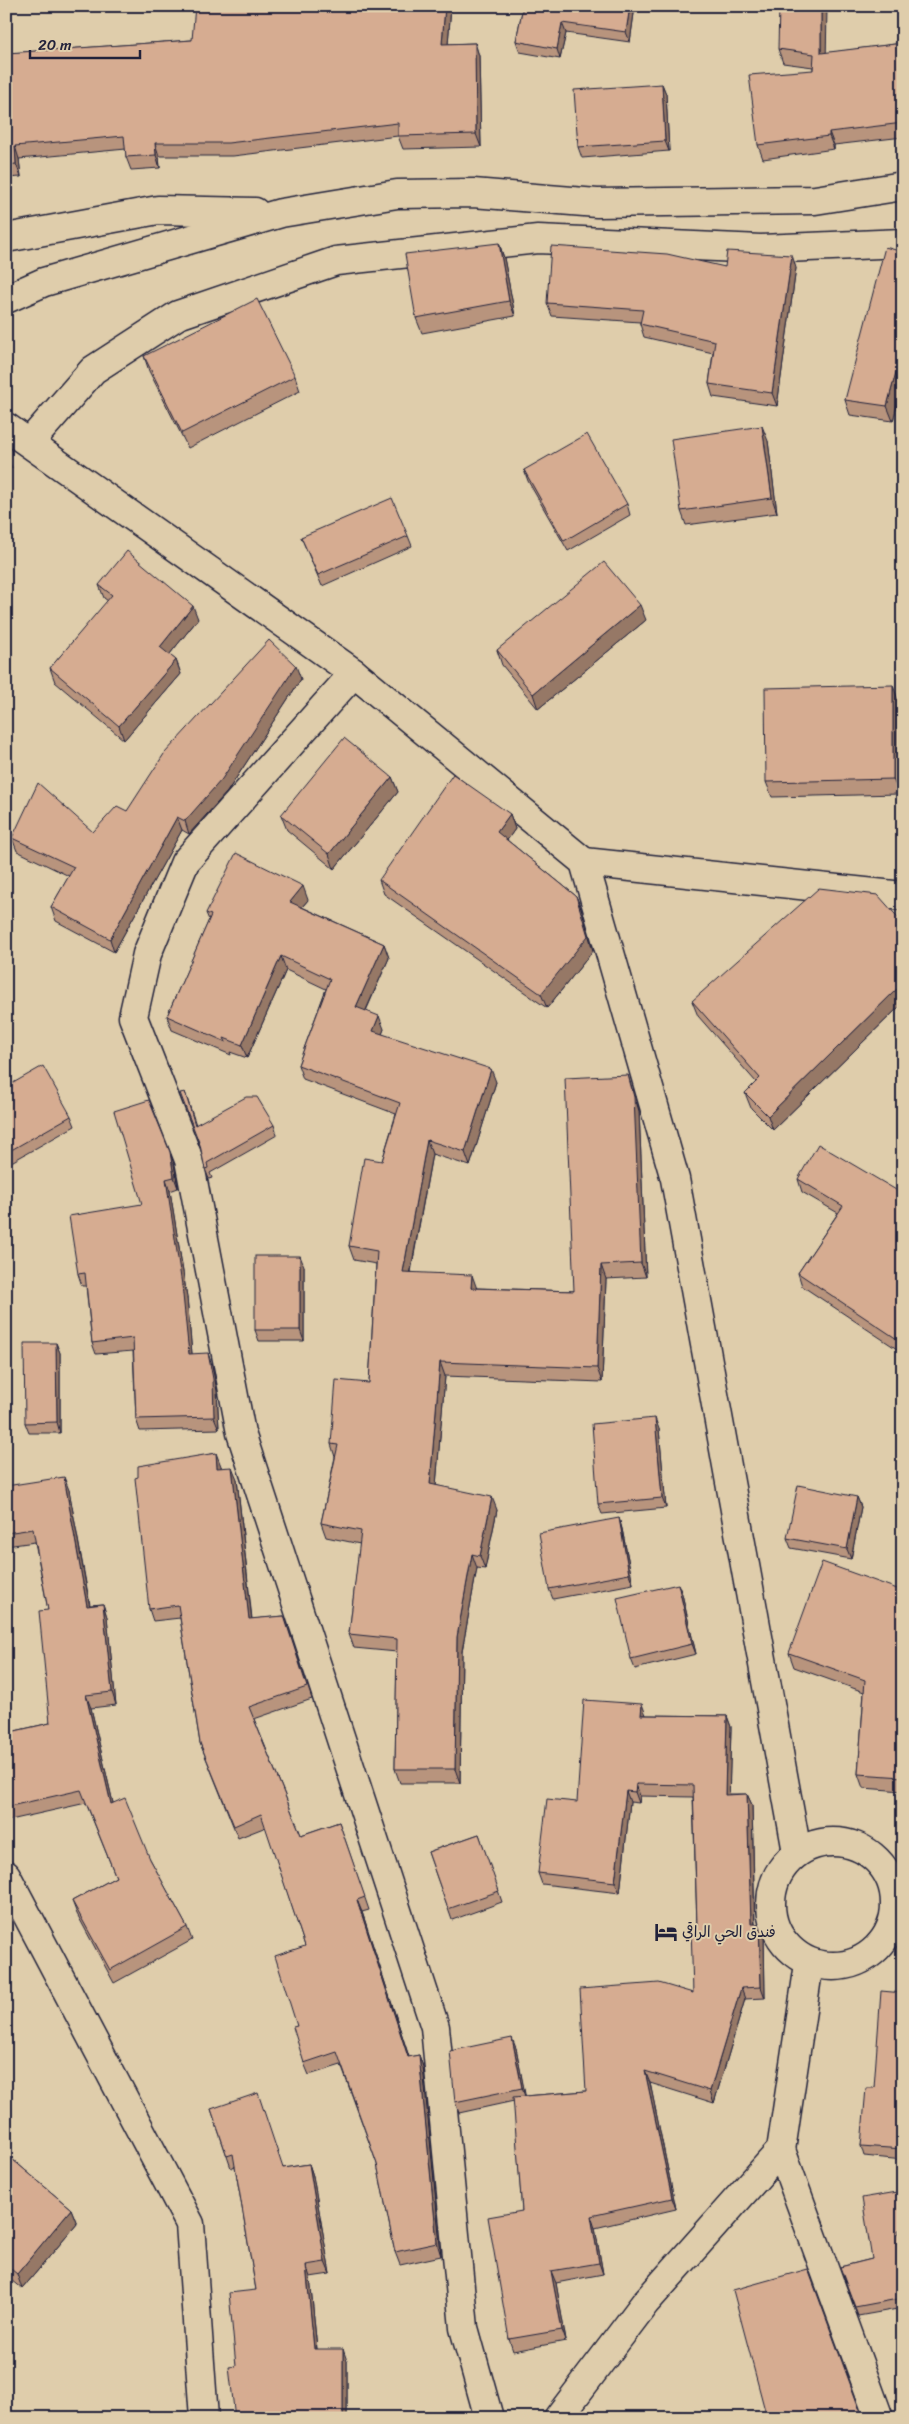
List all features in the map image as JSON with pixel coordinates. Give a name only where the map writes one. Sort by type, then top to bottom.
[{"type":"street","points":[[6,298],[44,282],[281,213],[397,194],[473,193],[597,202],[814,200],[903,186]]},
{"type":"street","points":[[6,238],[158,210],[281,213]]},
{"type":"street","points":[[30,442],[93,370],[178,315],[336,261],[538,239],[761,249],[903,243]]},
{"type":"street","points":[[6,427],[30,442],[354,673],[584,862],[903,896]]},
{"type":"street","points":[[354,673],[185,862],[147,954],[133,1017],[189,1160],[241,1434],[435,2026],[464,2328],[489,2418]]},
{"type":"street","points":[[584,862],[675,1178],[797,1852]]},
{"type":"street","points":[[833,1840],[869,1851],[899,1886],[896,1917],[878,1950],[846,1967],[809,1964],[782,1943],[769,1911],[775,1878],[797,1852],[833,1840]]},
{"type":"street","points":[[6,1875],[190,2224],[204,2418]]},
{"type":"street","points":[[809,1964],[782,2150],[879,2418]]},
{"type":"street","points":[[558,2418],[644,2304],[782,2150]]},
{"type":"building","points":[[195,6],[445,6],[442,44],[475,43],[476,134],[398,136],[398,123],[228,143],[155,143],[156,155],[126,157],[124,136],[15,146],[16,164],[6,165],[6,42],[7,53],[192,40]]},
{"type":"building","points":[[523,6],[630,6],[626,32],[562,23],[557,49],[516,41]]},
{"type":"building","points":[[779,6],[821,6],[821,53],[903,43],[903,123],[829,132],[829,136],[758,145],[749,75],[813,70],[814,54],[778,49]]},
{"type":"building","points":[[662,84],[665,141],[578,147],[574,90]]},
{"type":"building","points":[[499,243],[509,301],[416,318],[405,254]]},
{"type":"building","points":[[551,246],[667,254],[725,267],[727,251],[792,255],[772,393],[709,384],[715,341],[640,324],[643,310],[547,303]]},
{"type":"building","points":[[885,247],[903,252],[903,362],[899,361],[887,406],[845,400]]},
{"type":"building","points":[[257,299],[295,376],[182,433],[144,356]]},
{"type":"building","points":[[762,426],[772,498],[681,511],[671,439]]},
{"type":"building","points":[[587,434],[627,504],[564,541],[524,470]]},
{"type":"building","points":[[392,498],[408,536],[318,575],[301,537]]},
{"type":"building","points":[[127,551],[193,606],[160,647],[176,660],[119,726],[50,668],[112,595],[99,585]]},
{"type":"building","points":[[604,562],[640,605],[533,694],[497,650]]},
{"type":"building","points":[[269,640],[296,666],[222,779],[185,821],[177,817],[110,939],[51,907],[74,867],[12,838],[38,783],[93,832],[117,806],[127,811],[164,754]]},
{"type":"building","points":[[893,685],[893,779],[766,782],[765,688]]},
{"type":"building","points":[[344,738],[392,777],[329,854],[281,815]]},
{"type":"building","points":[[453,774],[510,814],[497,832],[576,896],[588,936],[541,994],[379,880]]},
{"type":"building","points":[[236,853],[303,886],[290,902],[384,944],[356,1007],[379,1016],[373,1031],[491,1069],[465,1152],[427,1140],[403,1272],[472,1275],[471,1288],[574,1291],[565,1078],[628,1075],[634,1097],[641,1263],[601,1265],[597,1368],[440,1362],[430,1484],[492,1497],[480,1556],[472,1554],[457,1637],[455,1769],[395,1769],[397,1639],[349,1634],[361,1531],[321,1523],[338,1445],[331,1444],[336,1380],[369,1383],[377,1251],[349,1246],[364,1158],[382,1161],[400,1103],[298,1065],[330,979],[281,956],[242,1045],[224,1038],[226,1042],[167,1016],[211,915],[206,913]]},
{"type":"building","points":[[819,888],[878,895],[903,923],[903,983],[768,1116],[745,1093],[760,1078],[692,1001]]},
{"type":"building","points":[[43,1066],[71,1116],[6,1153],[6,1087]]},
{"type":"building","points":[[185,1092],[195,1125],[246,1097],[257,1097],[274,1125],[207,1163],[208,1168],[205,1169],[200,1145],[180,1093]]},
{"type":"building","points":[[149,1100],[170,1152],[174,1177],[166,1179],[182,1285],[189,1354],[208,1353],[213,1379],[214,1417],[136,1419],[133,1338],[92,1343],[85,1273],[78,1274],[69,1216],[142,1204],[114,1111]]},
{"type":"building","points":[[818,1144],[903,1194],[903,1343],[798,1273],[843,1206],[798,1179]]},
{"type":"building","points":[[255,1256],[300,1256],[300,1330],[255,1330]]},
{"type":"building","points":[[24,1343],[56,1343],[57,1422],[25,1423]]},
{"type":"building","points":[[655,1418],[662,1498],[598,1504],[592,1424]]},
{"type":"building","points":[[216,1453],[217,1468],[232,1467],[249,1619],[284,1616],[307,1687],[249,1707],[301,1835],[339,1822],[365,1897],[357,1900],[408,2057],[419,2055],[437,2243],[395,2252],[377,2164],[337,2052],[304,2063],[293,2027],[297,2026],[275,1956],[305,1946],[261,1814],[234,1826],[200,1743],[178,1605],[149,1609],[135,1478],[138,1477],[138,1466]]},
{"type":"building","points":[[64,1477],[87,1606],[103,1604],[112,1692],[86,1695],[111,1804],[125,1798],[150,1859],[187,1927],[110,1970],[72,1901],[116,1877],[81,1790],[6,1807],[6,1733],[50,1723],[39,1611],[48,1610],[33,1529],[6,1533],[6,1486]]},
{"type":"building","points":[[798,1485],[857,1497],[847,1549],[787,1538]]},
{"type":"building","points":[[619,1518],[629,1574],[549,1589],[539,1533]]},
{"type":"building","points":[[822,1562],[903,1591],[903,1777],[858,1774],[865,1680],[789,1653]]},
{"type":"building","points":[[678,1584],[692,1644],[631,1659],[617,1598]]},
{"type":"building","points":[[584,1700],[642,1704],[641,1715],[727,1716],[725,1795],[747,1794],[751,1924],[759,1924],[761,1987],[741,1988],[710,2091],[645,2071],[672,2198],[591,2216],[599,2263],[551,2271],[562,2330],[509,2339],[488,2217],[522,2211],[513,2097],[586,2091],[580,1989],[659,1983],[693,1993],[691,1926],[697,1926],[693,1785],[636,1784],[635,1792],[626,1791],[615,1882],[538,1873],[547,1799],[577,1802]]},
{"type":"building","points":[[479,1834],[499,1891],[448,1909],[428,1852]]},
{"type":"building","points":[[881,1991],[903,1993],[903,2149],[861,2146],[866,2088],[874,2088]]},
{"type":"building","points":[[512,2038],[522,2088],[455,2102],[450,2051]]},
{"type":"building","points":[[258,2093],[283,2168],[309,2164],[325,2262],[306,2265],[314,2349],[343,2349],[343,2418],[235,2418],[229,2367],[236,2366],[229,2293],[256,2290],[233,2154],[227,2156],[211,2109]]},
{"type":"building","points":[[6,2154],[71,2209],[17,2274],[6,2265]]},
{"type":"building","points":[[903,2191],[903,2229],[898,2230],[903,2256],[903,2298],[855,2307],[840,2267],[872,2259],[862,2198]]},
{"type":"building","points":[[808,2269],[859,2408],[864,2415],[871,2418],[767,2418],[733,2290]]},
{"type":"place","name":"فندق الحي الراقي","points":[[666,1932]]}]
